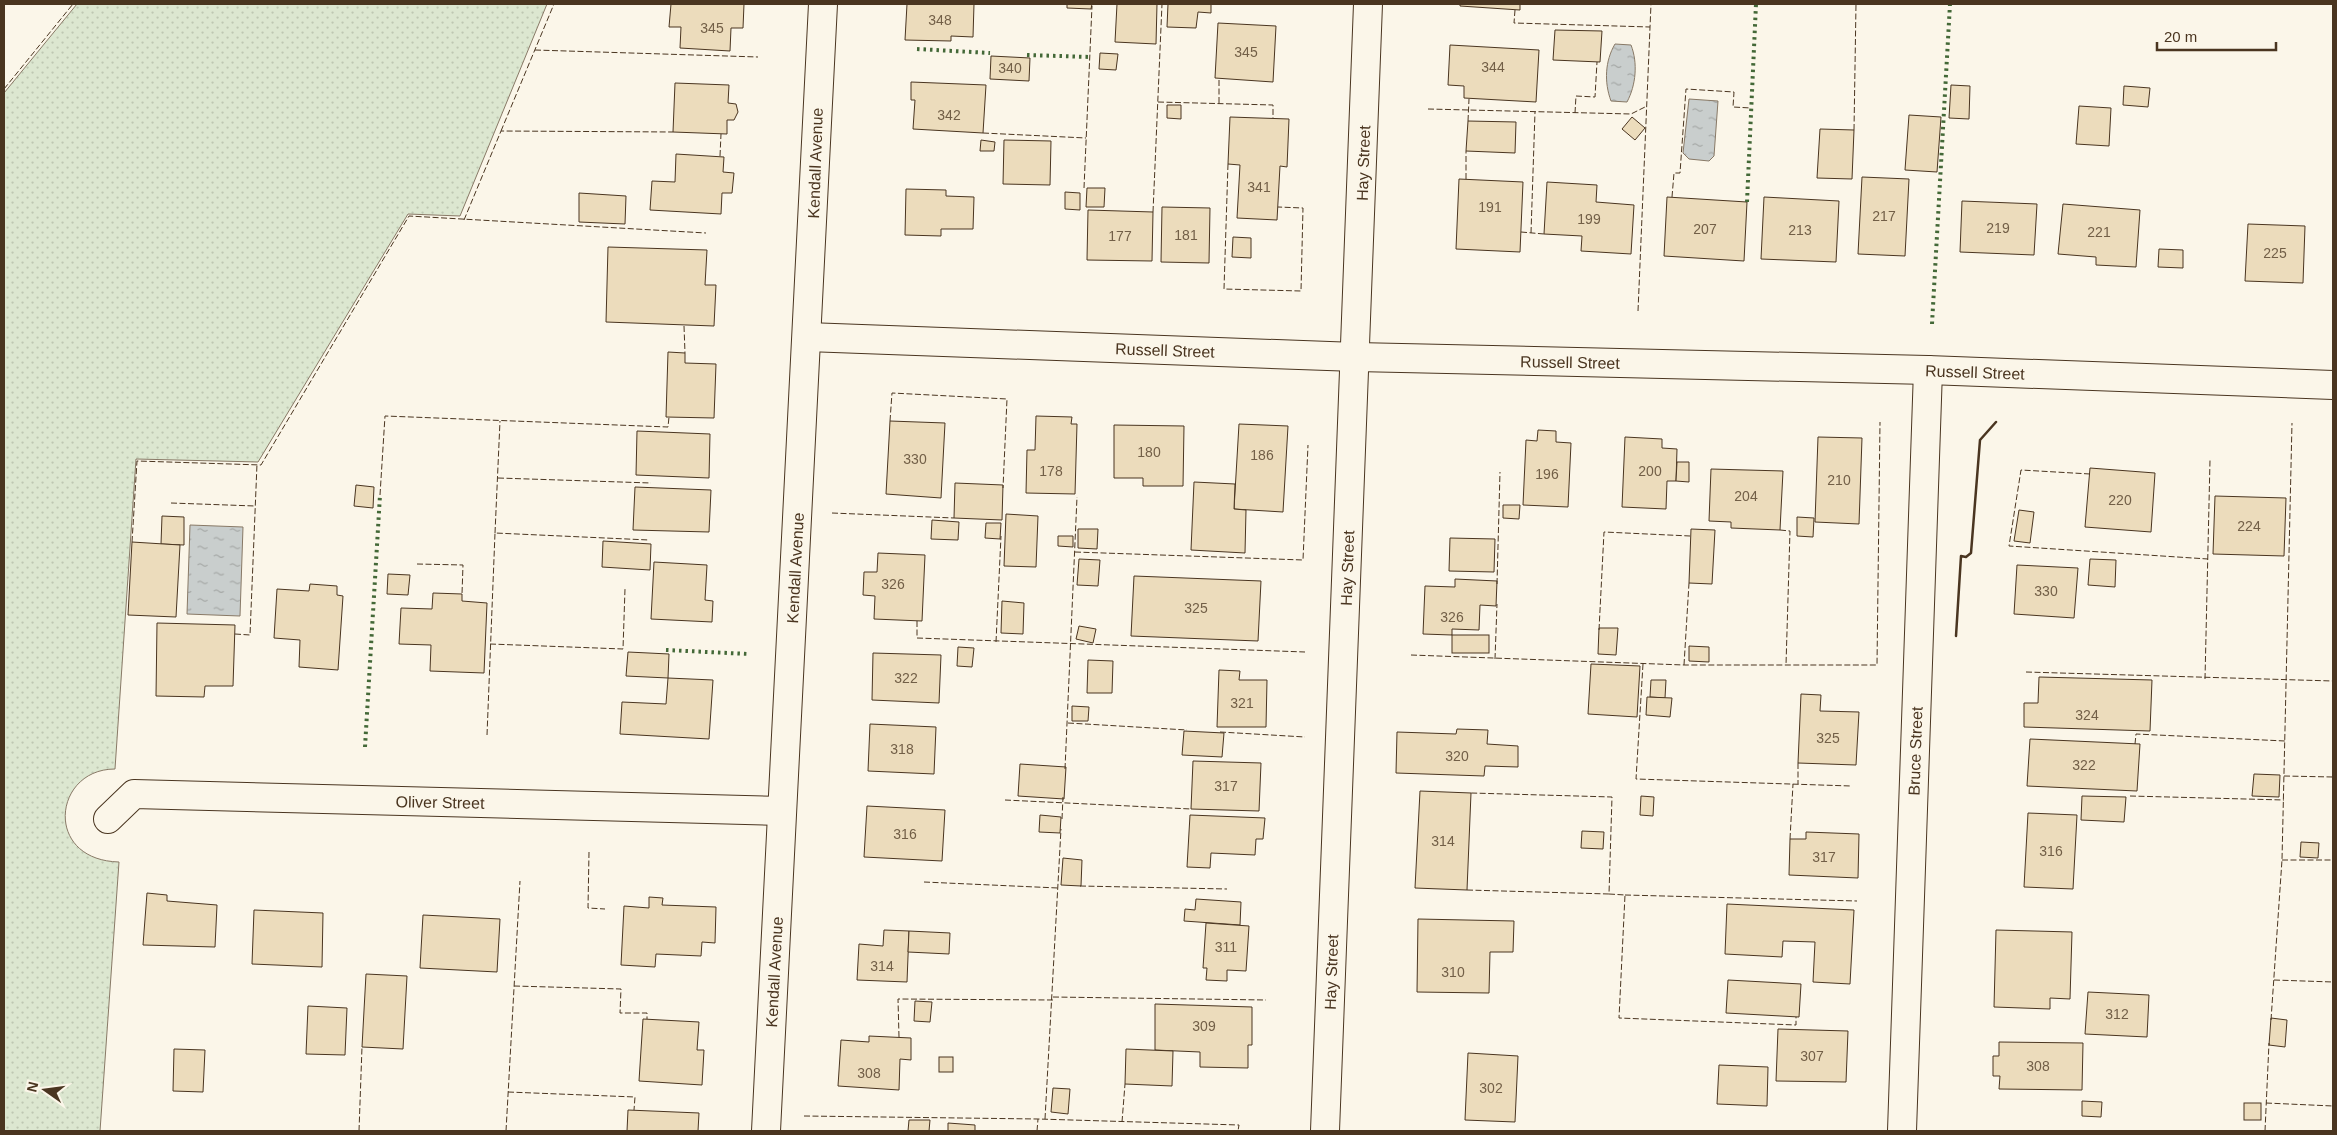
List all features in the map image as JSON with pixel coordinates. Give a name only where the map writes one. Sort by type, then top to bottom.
[{"type":"street","name":"Kendall Avenue","points":[[766,1131],[823,4]]},
{"type":"street","name":"Hay Street","points":[[1325,1131],[1368,4]]},
{"type":"street","name":"Russell Street","points":[[807,337],[1356,357],[1928,370],[2333,384]]},
{"type":"street","name":"Bruce Street","points":[[1902,1131],[1928,370]]},
{"type":"street","name":"Oliver Street","points":[[108,819],[134,794],[782,811]]},
{"type":"green space","points":[[77,4],[547,4],[460,216],[408,214],[258,462],[136,459],[115,769],[94,773],[79,783],[69,798],[65,815],[68,832],[78,847],[94,857],[119,862],[100,1131],[4,1131],[4,93]]},
{"type":"water","points":[[1615,44],[1631,45],[1635,59],[1635,74],[1627,102],[1611,101],[1607,86],[1607,64]]},
{"type":"water","points":[[1689,99],[1718,101],[1714,156],[1709,161],[1689,159],[1683,153]]},
{"type":"water","points":[[190,525],[243,527],[240,616],[187,614]]},
{"type":"building","points":[[671,4],[744,4],[743,28],[731,28],[730,51],[680,48],[681,27],[669,27]]},
{"type":"building","points":[[907,4],[974,4],[973,37],[951,36],[951,41],[905,40]]},
{"type":"building","points":[[1067,4],[1092,4],[1091,9],[1067,8]]},
{"type":"building","points":[[1117,4],[1157,4],[1156,44],[1115,42]]},
{"type":"building","points":[[1168,4],[1211,4],[1211,13],[1198,12],[1196,28],[1167,27]]},
{"type":"building","points":[[1460,4],[1520,4],[1520,10],[1460,6]]},
{"type":"building","points":[[1218,23],[1276,26],[1273,82],[1215,78]]},
{"type":"building","points":[[1555,30],[1602,31],[1600,62],[1553,60]]},
{"type":"building","points":[[1450,45],[1539,50],[1536,102],[1464,98],[1464,86],[1448,85]]},
{"type":"building","points":[[1100,53],[1118,54],[1116,70],[1099,69]]},
{"type":"building","points":[[991,56],[1030,58],[1029,81],[990,79]]},
{"type":"building","points":[[911,82],[986,85],[983,133],[913,129],[915,100],[911,100]]},
{"type":"building","points":[[675,83],[729,85],[728,103],[736,104],[738,112],[734,120],[727,120],[727,134],[673,132]]},
{"type":"building","points":[[1951,85],[1970,86],[1969,119],[1949,118]]},
{"type":"building","points":[[2124,86],[2150,88],[2148,107],[2123,105]]},
{"type":"building","points":[[1167,105],[1181,105],[1181,119],[1167,118]]},
{"type":"building","points":[[2079,106],[2111,108],[2109,146],[2076,144]]},
{"type":"building","points":[[1909,115],[1941,117],[1937,172],[1905,170]]},
{"type":"building","points":[[1230,117],[1289,119],[1287,167],[1280,166],[1277,220],[1237,218],[1240,165],[1228,164]]},
{"type":"building","points":[[1632,117],[1645,128],[1635,140],[1622,129]]},
{"type":"building","points":[[1468,121],[1516,122],[1515,153],[1466,151]]},
{"type":"building","points":[[1820,129],[1854,130],[1852,179],[1817,178]]},
{"type":"building","points":[[981,140],[995,142],[994,151],[980,151]]},
{"type":"building","points":[[1004,140],[1051,141],[1050,185],[1003,184]]},
{"type":"building","points":[[676,154],[724,157],[723,172],[734,173],[732,193],[722,193],[721,214],[650,210],[652,181],[675,182]]},
{"type":"building","points":[[1862,177],[1909,179],[1905,256],[1858,254]]},
{"type":"building","points":[[1459,179],[1523,182],[1520,252],[1456,249]]},
{"type":"building","points":[[1547,182],[1597,185],[1596,202],[1634,205],[1631,254],[1581,251],[1582,236],[1544,234]]},
{"type":"building","points":[[1087,188],[1105,188],[1104,207],[1086,207]]},
{"type":"building","points":[[906,189],[946,190],[946,196],[974,197],[973,229],[941,229],[941,236],[905,235]]},
{"type":"building","points":[[1065,192],[1080,193],[1080,210],[1065,209]]},
{"type":"building","points":[[579,193],[626,196],[625,224],[579,222]]},
{"type":"building","points":[[1667,197],[1747,202],[1744,261],[1664,256]]},
{"type":"building","points":[[1764,197],[1839,201],[1836,262],[1761,259]]},
{"type":"building","points":[[1962,201],[2037,204],[2034,255],[1960,252]]},
{"type":"building","points":[[2063,204],[2140,210],[2136,267],[2096,265],[2096,257],[2058,254]]},
{"type":"building","points":[[1162,207],[1210,208],[1209,263],[1161,262]]},
{"type":"building","points":[[1088,210],[1153,212],[1152,261],[1087,260]]},
{"type":"building","points":[[2248,224],[2305,226],[2303,283],[2245,281]]},
{"type":"building","points":[[1233,237],[1251,238],[1251,258],[1232,257]]},
{"type":"building","points":[[608,247],[707,250],[705,285],[716,285],[714,326],[606,322]]},
{"type":"building","points":[[2159,249],[2183,250],[2183,268],[2158,267]]},
{"type":"building","points":[[668,352],[685,353],[685,363],[716,364],[714,418],[666,417]]},
{"type":"building","points":[[1036,416],[1072,417],[1071,424],[1077,424],[1075,494],[1026,493],[1027,450],[1035,450]]},
{"type":"building","points":[[890,421],[945,423],[941,498],[886,494]]},
{"type":"building","points":[[1239,424],[1288,426],[1283,512],[1234,509]]},
{"type":"building","points":[[1114,425],[1184,426],[1183,486],[1143,486],[1143,478],[1114,478]]},
{"type":"building","points":[[1538,430],[1556,431],[1556,442],[1571,443],[1568,507],[1523,505],[1526,440],[1537,441]]},
{"type":"building","points":[[637,431],[710,434],[709,478],[636,475]]},
{"type":"building","points":[[1625,437],[1662,439],[1662,448],[1677,449],[1676,481],[1667,481],[1666,509],[1622,507]]},
{"type":"building","points":[[1818,437],[1862,438],[1859,524],[1815,522]]},
{"type":"building","points":[[1677,462],[1689,462],[1689,482],[1676,481]]},
{"type":"building","points":[[2090,468],[2155,473],[2151,532],[2085,527]]},
{"type":"building","points":[[1711,469],[1783,471],[1780,530],[1731,528],[1731,522],[1709,521]]},
{"type":"building","points":[[1194,482],[1235,484],[1234,509],[1246,510],[1245,553],[1191,550]]},
{"type":"building","points":[[955,483],[1003,485],[1002,520],[954,518]]},
{"type":"building","points":[[356,485],[374,487],[373,508],[354,506]]},
{"type":"building","points":[[635,487],[711,490],[709,532],[633,530]]},
{"type":"building","points":[[2215,496],[2286,498],[2284,556],[2213,554]]},
{"type":"building","points":[[1503,505],[1520,505],[1519,519],[1503,518]]},
{"type":"building","points":[[2019,510],[2034,512],[2030,543],[2014,541]]},
{"type":"building","points":[[1006,514],[1038,516],[1036,567],[1004,566]]},
{"type":"building","points":[[162,516],[184,517],[184,545],[161,544]]},
{"type":"building","points":[[1797,517],[1814,518],[1813,537],[1797,536]]},
{"type":"building","points":[[932,520],[959,522],[958,540],[931,539]]},
{"type":"building","points":[[986,523],[1001,523],[1000,539],[985,538]]},
{"type":"building","points":[[1078,529],[1098,529],[1097,549],[1078,548]]},
{"type":"building","points":[[1691,529],[1715,530],[1712,584],[1689,583]]},
{"type":"building","points":[[1058,536],[1073,536],[1073,547],[1058,546]]},
{"type":"building","points":[[1450,538],[1495,539],[1494,572],[1449,571]]},
{"type":"building","points":[[603,541],[651,544],[650,570],[602,567]]},
{"type":"building","points":[[132,542],[180,545],[176,617],[128,615]]},
{"type":"building","points":[[878,553],[925,555],[922,621],[874,619],[875,596],[863,595],[864,572],[877,572]]},
{"type":"building","points":[[1079,559],[1100,560],[1098,586],[1077,585]]},
{"type":"building","points":[[2090,559],[2116,560],[2115,587],[2088,585]]},
{"type":"building","points":[[654,562],[707,565],[705,600],[713,601],[712,622],[651,619]]},
{"type":"building","points":[[2017,565],[2078,568],[2074,618],[2014,614]]},
{"type":"building","points":[[388,574],[410,575],[408,595],[387,594]]},
{"type":"building","points":[[1134,576],[1261,581],[1258,641],[1131,636]]},
{"type":"building","points":[[1455,579],[1497,581],[1496,606],[1480,605],[1479,630],[1452,629],[1452,635],[1423,634],[1425,586],[1455,587]]},
{"type":"building","points":[[310,584],[337,586],[337,595],[343,596],[338,670],[299,667],[300,640],[274,638],[277,589],[309,591]]},
{"type":"building","points":[[433,593],[462,594],[462,601],[487,603],[484,673],[430,671],[431,645],[399,644],[401,608],[432,609]]},
{"type":"building","points":[[1002,601],[1024,603],[1023,634],[1001,633]]},
{"type":"building","points":[[157,623],[235,625],[233,686],[205,686],[204,697],[156,696]]},
{"type":"building","points":[[1079,626],[1096,629],[1093,643],[1076,639]]},
{"type":"building","points":[[1599,628],[1618,628],[1616,655],[1598,654]]},
{"type":"building","points":[[1452,635],[1489,635],[1489,653],[1452,653]]},
{"type":"building","points":[[1689,646],[1709,647],[1709,662],[1689,661]]},
{"type":"building","points":[[958,647],[974,648],[972,667],[957,666]]},
{"type":"building","points":[[628,652],[669,654],[668,678],[626,676]]},
{"type":"building","points":[[873,653],[941,655],[939,703],[872,700]]},
{"type":"building","points":[[1088,660],[1113,661],[1112,693],[1087,693]]},
{"type":"building","points":[[1591,664],[1640,666],[1637,717],[1588,714]]},
{"type":"building","points":[[1219,670],[1240,671],[1239,680],[1267,680],[1266,727],[1217,727]]},
{"type":"building","points":[[2039,677],[2152,680],[2150,731],[2024,727],[2024,703],[2038,703]]},
{"type":"building","points":[[668,678],[713,680],[709,739],[620,734],[622,702],[666,704]]},
{"type":"building","points":[[1651,680],[1666,680],[1665,698],[1650,697]]},
{"type":"building","points":[[1801,694],[1821,695],[1820,711],[1859,712],[1856,765],[1798,763]]},
{"type":"building","points":[[1647,697],[1672,698],[1670,717],[1646,715]]},
{"type":"building","points":[[1072,706],[1089,707],[1088,721],[1072,721]]},
{"type":"building","points":[[870,724],[936,727],[934,774],[868,771]]},
{"type":"building","points":[[1457,729],[1488,730],[1487,744],[1518,746],[1518,767],[1485,766],[1484,776],[1396,773],[1397,732],[1456,734]]},
{"type":"building","points":[[1184,731],[1224,733],[1222,757],[1182,755]]},
{"type":"building","points":[[2030,739],[2140,744],[2137,791],[2027,786]]},
{"type":"building","points":[[1193,761],[1261,763],[1259,811],[1191,809]]},
{"type":"building","points":[[1020,764],[1066,767],[1064,799],[1018,796]]},
{"type":"building","points":[[2254,774],[2280,775],[2279,797],[2252,796]]},
{"type":"building","points":[[1420,791],[1471,793],[1467,890],[1415,888]]},
{"type":"building","points":[[1641,796],[1654,797],[1653,816],[1640,815]]},
{"type":"building","points":[[2082,796],[2126,797],[2124,822],[2081,820]]},
{"type":"building","points":[[867,806],[945,810],[942,861],[864,857]]},
{"type":"building","points":[[2028,813],[2077,815],[2073,889],[2024,887]]},
{"type":"building","points":[[1040,815],[1061,817],[1060,833],[1039,832]]},
{"type":"building","points":[[1190,815],[1265,818],[1263,839],[1256,839],[1255,855],[1211,853],[1210,868],[1187,867]]},
{"type":"building","points":[[1582,831],[1604,832],[1603,849],[1581,848]]},
{"type":"building","points":[[1806,832],[1859,834],[1858,878],[1789,875],[1790,839],[1806,839]]},
{"type":"building","points":[[2301,842],[2319,843],[2318,858],[2300,857]]},
{"type":"building","points":[[1063,858],[1082,860],[1081,886],[1061,885]]},
{"type":"building","points":[[147,893],[167,895],[167,901],[217,905],[215,947],[143,945]]},
{"type":"building","points":[[649,897],[663,898],[662,905],[716,907],[715,943],[702,942],[701,956],[656,954],[655,967],[621,965],[624,906],[649,908]]},
{"type":"building","points":[[1196,899],[1241,902],[1240,925],[1184,921],[1185,909],[1195,910]]},
{"type":"building","points":[[1727,904],[1854,910],[1850,984],[1813,982],[1815,942],[1783,941],[1782,957],[1725,954]]},
{"type":"building","points":[[254,910],[323,913],[322,967],[252,964]]},
{"type":"building","points":[[423,915],[500,919],[497,972],[420,968]]},
{"type":"building","points":[[1418,919],[1514,921],[1513,952],[1490,952],[1489,993],[1417,992]]},
{"type":"building","points":[[1206,923],[1249,926],[1246,971],[1227,970],[1227,981],[1206,980],[1207,968],[1203,968]]},
{"type":"building","points":[[884,930],[909,931],[907,982],[857,980],[859,944],[883,946]]},
{"type":"building","points":[[1996,930],[2072,932],[2070,999],[2050,998],[2050,1009],[1994,1007]]},
{"type":"building","points":[[909,931],[950,933],[949,954],[908,952]]},
{"type":"building","points":[[366,974],[407,976],[403,1049],[362,1047]]},
{"type":"building","points":[[1728,980],[1801,984],[1799,1017],[1726,1013]]},
{"type":"building","points":[[2088,992],[2149,995],[2147,1037],[2085,1034]]},
{"type":"building","points":[[915,1001],[932,1002],[930,1022],[914,1021]]},
{"type":"building","points":[[1155,1004],[1252,1007],[1252,1045],[1248,1045],[1248,1068],[1200,1067],[1200,1052],[1155,1050]]},
{"type":"building","points":[[308,1006],[347,1008],[345,1055],[306,1054]]},
{"type":"building","points":[[2271,1018],[2287,1020],[2285,1047],[2269,1045]]},
{"type":"building","points":[[643,1019],[699,1022],[697,1050],[704,1050],[702,1085],[639,1081]]},
{"type":"building","points":[[1778,1029],[1848,1031],[1846,1082],[1776,1081]]},
{"type":"building","points":[[869,1036],[911,1038],[911,1060],[900,1059],[899,1090],[838,1086],[841,1040],[869,1042]]},
{"type":"building","points":[[1999,1042],[2083,1043],[2082,1090],[1999,1089],[2000,1076],[1993,1076],[1993,1056],[1999,1056]]},
{"type":"building","points":[[174,1049],[205,1050],[203,1092],[173,1091]]},
{"type":"building","points":[[1126,1049],[1173,1051],[1172,1086],[1125,1084]]},
{"type":"building","points":[[1468,1053],[1518,1056],[1515,1122],[1465,1120]]},
{"type":"building","points":[[939,1057],[953,1057],[953,1072],[939,1072]]},
{"type":"building","points":[[1719,1065],[1768,1067],[1767,1106],[1717,1104]]},
{"type":"building","points":[[1053,1088],[1070,1089],[1068,1114],[1051,1112]]},
{"type":"building","points":[[2082,1101],[2102,1102],[2101,1117],[2082,1116]]},
{"type":"building","points":[[2244,1103],[2261,1103],[2261,1120],[2244,1120]]},
{"type":"building","points":[[628,1110],[699,1113],[698,1131],[627,1131]]},
{"type":"building","points":[[909,1120],[930,1120],[929,1131],[908,1131]]},
{"type":"building","points":[[948,1123],[975,1125],[975,1131],[948,1131]]},
{"type":"hedge","points":[[1747,202],[1756,4]]},
{"type":"hedge","points":[[1932,324],[1950,4]]},
{"type":"hedge","points":[[917,49],[990,53]]},
{"type":"hedge","points":[[1027,55],[1090,57]]},
{"type":"hedge","points":[[365,747],[380,495]]},
{"type":"hedge","points":[[666,650],[749,654]]},
{"type":"fence","points":[[4,89],[73,4]]},
{"type":"fence","points":[[501,131],[554,4]]},
{"type":"fence","points":[[1153,212],[1162,4]]},
{"type":"fence","points":[[1638,311],[1651,4]]},
{"type":"fence","points":[[1854,130],[1856,4]]},
{"type":"fence","points":[[1084,188],[1092,6]]},
{"type":"fence","points":[[1515,10],[1514,23],[1650,27]]},
{"type":"fence","points":[[535,50],[758,57]]},
{"type":"fence","points":[[1575,113],[1576,96],[1595,97],[1597,62]]},
{"type":"fence","points":[[1219,79],[1219,103]]},
{"type":"fence","points":[[1672,197],[1674,173],[1680,173],[1686,89],[1734,92],[1733,107],[1751,108]]},
{"type":"fence","points":[[1468,121],[1469,99]]},
{"type":"fence","points":[[1158,102],[1273,105],[1273,118]]},
{"type":"fence","points":[[1428,109],[1631,114],[1647,106]]},
{"type":"fence","points":[[1531,233],[1535,112]]},
{"type":"fence","points":[[464,220],[501,131],[673,132]]},
{"type":"fence","points":[[983,133],[1086,138]]},
{"type":"fence","points":[[720,156],[721,134]]},
{"type":"fence","points":[[1466,151],[1466,179]]},
{"type":"fence","points":[[1228,164],[1224,289],[1301,291],[1303,208],[1278,207]]},
{"type":"fence","points":[[132,542],[137,461],[261,465],[409,216],[706,233]]},
{"type":"fence","points":[[1521,232],[1544,234]]},
{"type":"fence","points":[[684,326],[685,353]]},
{"type":"fence","points":[[890,421],[892,393],[1007,399],[1003,488]]},
{"type":"fence","points":[[380,495],[385,416],[668,427],[669,417]]},
{"type":"fence","points":[[495,533],[500,421]]},
{"type":"fence","points":[[1411,655],[1684,665],[1877,665],[1880,422]]},
{"type":"fence","points":[[2271,1020],[2282,860],[2292,423]]},
{"type":"fence","points":[[1075,552],[1303,560],[1308,445]]},
{"type":"fence","points":[[2205,679],[2210,460]]},
{"type":"fence","points":[[235,634],[250,635],[257,464]]},
{"type":"fence","points":[[2090,474],[2021,470],[2009,546],[2208,559]]},
{"type":"fence","points":[[1497,584],[1500,472]]},
{"type":"fence","points":[[498,478],[651,483]]},
{"type":"fence","points":[[1065,769],[1077,497]]},
{"type":"fence","points":[[171,503],[255,506]]},
{"type":"fence","points":[[832,513],[954,518]]},
{"type":"fence","points":[[1780,530],[1790,531],[1786,665]]},
{"type":"fence","points":[[1599,630],[1604,532],[1690,536]]},
{"type":"fence","points":[[487,735],[495,533],[649,540]]},
{"type":"fence","points":[[996,642],[1001,536]]},
{"type":"fence","points":[[417,564],[463,565],[462,594]]},
{"type":"fence","points":[[1684,665],[1689,583]]},
{"type":"fence","points":[[490,644],[623,649],[625,589]]},
{"type":"fence","points":[[1495,659],[1497,604]]},
{"type":"fence","points":[[917,621],[917,638],[1305,652]]},
{"type":"fence","points":[[1643,664],[1636,779],[1851,786]]},
{"type":"fence","points":[[2026,672],[2333,681]]},
{"type":"fence","points":[[1068,723],[1187,730]]},
{"type":"fence","points":[[1220,732],[1305,737]]},
{"type":"fence","points":[[2135,744],[2136,734],[2285,741]]},
{"type":"fence","points":[[1798,763],[1798,784]]},
{"type":"fence","points":[[2284,776],[2333,777]]},
{"type":"fence","points":[[1790,839],[1793,784]]},
{"type":"fence","points":[[1467,890],[1609,894],[1612,797],[1471,793]]},
{"type":"fence","points":[[2130,796],[2284,800]]},
{"type":"fence","points":[[1062,819],[1063,797]]},
{"type":"fence","points":[[1005,800],[1191,809]]},
{"type":"fence","points":[[1045,1119],[1061,829]]},
{"type":"fence","points":[[589,852],[588,908],[605,909]]},
{"type":"fence","points":[[2282,860],[2333,860]]},
{"type":"fence","points":[[506,1131],[520,881]]},
{"type":"fence","points":[[924,882],[1058,888]]},
{"type":"fence","points":[[1080,886],[1227,889]]},
{"type":"fence","points":[[1609,894],[1625,895],[1619,1018],[1796,1025],[1796,1017]]},
{"type":"fence","points":[[1625,895],[1857,901]]},
{"type":"fence","points":[[2274,980],[2333,982]]},
{"type":"fence","points":[[514,986],[621,989],[620,1013],[647,1013],[647,1019]]},
{"type":"fence","points":[[1053,997],[1266,1000]]},
{"type":"fence","points":[[899,1037],[898,999],[1053,1000]]},
{"type":"fence","points":[[2265,1131],[2269,1043]]},
{"type":"fence","points":[[359,1131],[362,1047]]},
{"type":"fence","points":[[1122,1122],[1125,1084]]},
{"type":"fence","points":[[508,1092],[635,1097],[634,1110]]},
{"type":"fence","points":[[2266,1103],[2333,1106]]},
{"type":"fence","points":[[804,1116],[1038,1119],[1239,1125],[1238,1131]]},
{"type":"fence","points":[[1037,1131],[1038,1119]]},
{"type":"wall","points":[[1956,636],[1961,556],[1966,557],[1971,553],[1980,440],[1996,422]]}]
